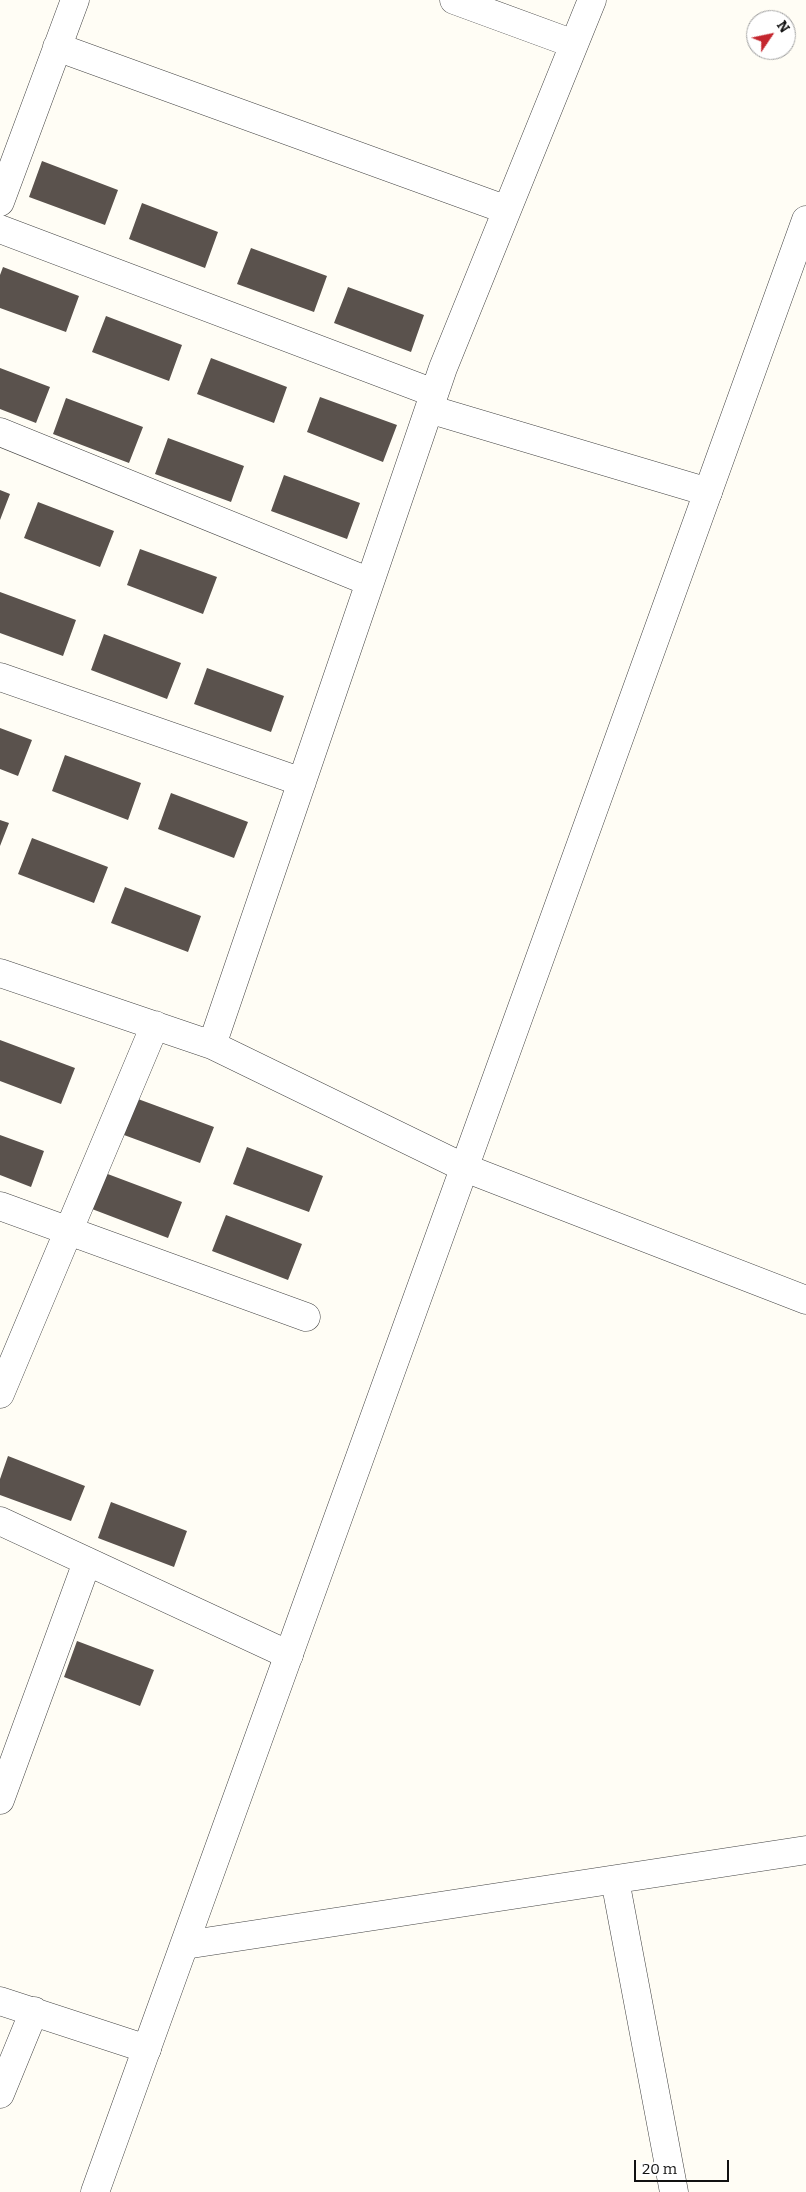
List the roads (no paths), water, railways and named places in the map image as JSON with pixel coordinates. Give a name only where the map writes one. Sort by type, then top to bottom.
[{"type":"street","points":[[0,202],[75,0]]},
{"type":"street","points":[[454,0],[574,44]]},
{"type":"street","points":[[212,1045],[432,401],[506,210],[592,0]]},
{"type":"street","points":[[57,47],[506,210]]},
{"type":"street","points":[[95,2192],[806,220]]},
{"type":"street","points":[[0,229],[432,401],[708,492]]},
{"type":"street","points":[[0,432],[370,582]]},
{"type":"street","points":[[0,677],[302,782]]},
{"type":"street","points":[[0,973],[212,1045],[465,1168],[806,1300]]},
{"type":"street","points":[[0,1394],[155,1025]]},
{"type":"street","points":[[0,1206],[306,1317]]},
{"type":"street","points":[[0,1521],[289,1655]]},
{"type":"street","points":[[0,1800],[87,1562]]},
{"type":"street","points":[[184,1945],[806,1850]]},
{"type":"street","points":[[615,1880],[674,2192]]},
{"type":"street","points":[[0,2001],[147,2050]]},
{"type":"street","points":[[0,2094],[34,2011]]}]
